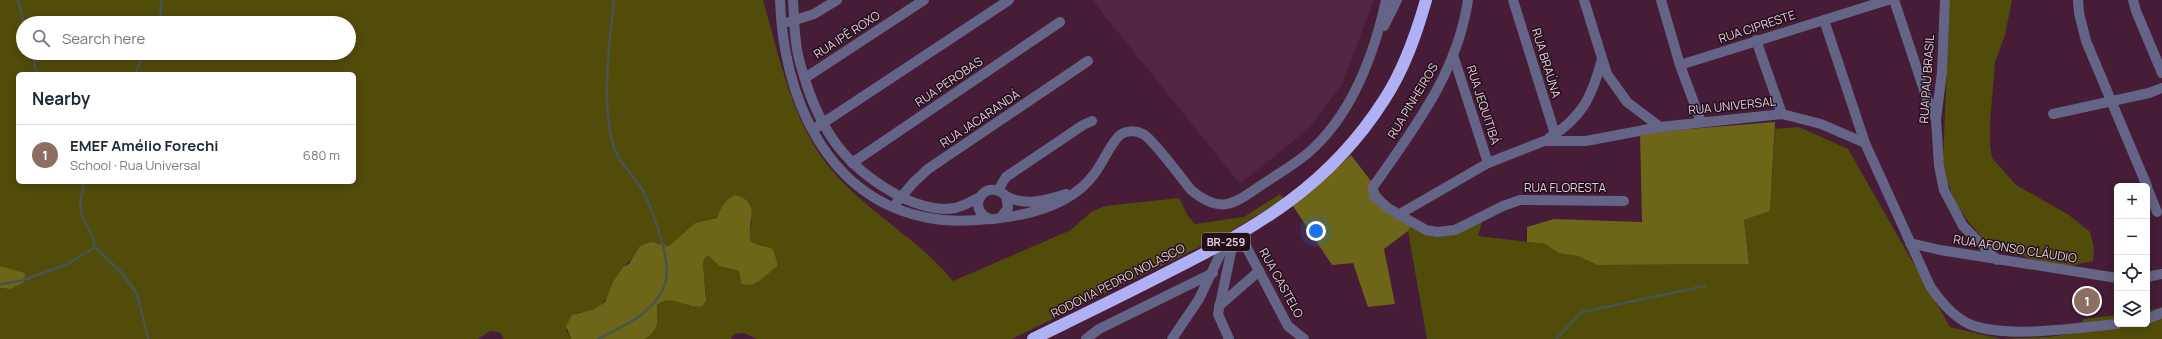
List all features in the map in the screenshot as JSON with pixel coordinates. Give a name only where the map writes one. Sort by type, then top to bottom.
[{"type":"highway","name":"RODOVIA PEDRO NOLASCO","points":[[1033,339],[1233,238],[1290,202],[1326,172],[1352,144],[1384,100],[1395,80],[1413,39],[1426,0]]},
{"type":"street","points":[[780,0],[784,51],[792,82],[811,130],[843,172],[866,192],[894,207],[930,218],[970,221],[1036,212],[1051,206],[1078,191],[1096,172],[1118,136],[1126,132],[1133,131],[1147,137],[1191,190],[1199,197],[1210,204],[1216,205],[1237,201],[1308,153],[1323,138],[1342,112],[1370,59],[1378,35],[1386,0]]},
{"type":"street","points":[[793,0],[796,43],[805,78],[822,124],[834,142],[852,163],[870,179],[901,197],[927,205],[949,209],[960,207],[980,197],[988,190],[1002,193],[1014,200],[1027,202],[1078,191]]},
{"type":"street","points":[[781,25],[814,14],[837,0]]},
{"type":"street","name":"RUA IPÊ ROXO","points":[[805,78],[924,0]]},
{"type":"street","points":[[811,130],[1009,0]]},
{"type":"street","points":[[1378,35],[1397,0]]},
{"type":"street","name":"RUA PINHEIROS","points":[[1373,187],[1424,113],[1448,71],[1468,0]]},
{"type":"street","name":"RUA BRAÚNA","points":[[1513,0],[1555,134]]},
{"type":"street","points":[[1584,0],[1607,74],[1622,96],[1636,110],[1660,127]]},
{"type":"street","points":[[1661,0],[1680,65],[1701,122]]},
{"type":"street","name":"RUA CIPRESTE","points":[[1680,65],[1888,0]]},
{"type":"street","points":[[1894,0],[1926,96],[1936,119]]},
{"type":"street","name":"RUA PAU BRASIL","points":[[1945,0],[1942,72],[1936,119],[1939,166],[1944,190],[1963,226],[1997,260]]},
{"type":"street","points":[[2078,0],[2079,13],[2086,41],[2146,183]]},
{"type":"street","points":[[2133,0],[2136,11],[2162,73]]},
{"type":"street","points":[[1824,20],[1865,144],[1930,286],[1940,300],[1959,318],[1988,331],[2007,332],[2114,324]]},
{"type":"street","name":"RUA PEROBAS","points":[[852,163],[1060,22]]},
{"type":"street","points":[[1756,40],[1782,114]]},
{"type":"street","name":"RUA JEQUITIBÁ","points":[[1453,55],[1488,163]]},
{"type":"street","points":[[1544,141],[1576,117],[1584,108],[1596,83],[1602,59]]},
{"type":"street","name":"RUA JACARANDÁ","points":[[894,207],[901,197],[928,169],[1088,61]]},
{"type":"street","points":[[2053,114],[2110,100],[2149,93],[2162,88]]},
{"type":"street","name":"RUA UNIVERSAL","points":[[1398,215],[1488,163],[1544,141],[1586,141],[1660,127],[1782,114],[1821,124],[1865,144]]},
{"type":"street","points":[[1002,217],[1008,208],[1002,193],[1006,177],[1083,125],[1092,121]]},
{"type":"street","name":"RUA FLORESTA","points":[[1373,187],[1377,200],[1398,215],[1430,232],[1450,232],[1503,206],[1520,200],[1624,202]]},
{"type":"street","points":[[2150,194],[2157,212]]},
{"type":"street","points":[[980,197],[978,206],[979,210],[985,218],[990,219]]},
{"type":"street","points":[[1172,339],[1199,300],[1233,238]]},
{"type":"street","points":[[1228,339],[1220,322],[1219,306],[1233,238]]},
{"type":"street","name":"RUA CASTELO","points":[[1233,238],[1259,271],[1288,326],[1304,339]]},
{"type":"street","name":"RUA AFONSO CLÁUDIO","points":[[1910,243],[1997,260],[2114,278]]},
{"type":"street","points":[[1219,306],[1259,271]]},
{"type":"street","points":[[1086,339],[1099,329],[1119,318],[1213,273]]},
{"type":"street","points":[[2150,276],[2162,274]]},
{"type":"street","points":[[2150,318],[2162,313]]},
{"type":"street","points":[[1288,326],[1288,339]]},
{"type":"shaded area","points":[[0,0],[763,0],[793,101],[810,139],[821,156],[857,196],[926,253],[953,281],[1071,230],[1091,212],[1105,206],[1179,198],[1188,216],[1195,224],[1244,217],[1280,194],[1284,199],[1226,234],[1012,339],[757,339],[744,333],[734,334],[731,339],[645,339],[656,328],[657,305],[665,301],[673,300],[689,306],[706,295],[703,262],[706,256],[710,257],[719,266],[739,271],[741,283],[766,246],[751,242],[748,236],[752,222],[750,204],[735,195],[723,204],[717,218],[695,223],[669,246],[656,243],[629,262],[622,269],[604,302],[594,309],[576,313],[566,330],[571,339],[504,339],[499,332],[490,331],[478,339],[0,339],[0,288],[10,289],[24,273],[0,266]]},
{"type":"shaded area","points":[[1092,0],[1374,0],[1342,85],[1308,129],[1240,184]]},
{"type":"shaded area","points":[[1950,0],[2012,0],[2005,35],[1995,62],[1990,123],[1992,158],[2016,185],[2069,215],[2090,232],[2094,248],[2093,261],[2058,268],[2023,256],[1994,250],[1970,224],[1955,202],[1946,178],[1943,158]]},
{"type":"shaded area","points":[[1775,122],[1770,211],[1744,220],[1749,264],[1597,265],[1578,256],[1558,253],[1545,244],[1527,242],[1527,227],[1554,219],[1642,222],[1640,133]]},
{"type":"shaded area","points":[[1799,127],[1848,149],[1950,327],[2001,339],[1427,339],[1408,231],[1413,223],[1455,233],[1485,212],[1478,236],[1545,244],[1558,253],[1578,256],[1597,265],[1749,264],[1744,220],[1770,211],[1775,129]]},
{"type":"shaded area","points":[[1351,155],[1387,202],[1413,223],[1408,231],[1384,249],[1395,304],[1368,307],[1353,263],[1332,265],[1293,206]]},
{"type":"shaded area","points":[[735,195],[749,203],[752,216],[750,229],[751,242],[773,249],[777,266],[756,283],[746,285],[741,283],[739,271],[719,266],[710,257],[706,256],[703,262],[706,301],[702,306],[674,301],[663,302],[657,305],[656,328],[645,339],[571,339],[566,326],[572,315],[594,309],[605,302],[613,282],[623,267],[629,264],[640,246],[651,242],[669,246],[695,223],[717,218],[723,204]]},
{"type":"shaded area","points":[[0,266],[25,273],[24,282],[10,289],[0,288]]},
{"type":"shaded area","points":[[2162,307],[2162,339],[2001,339],[2048,337],[2076,333],[2083,319],[2114,315],[2114,327],[2150,327],[2150,310]]},
{"type":"waterway","points":[[18,0],[22,16]]},
{"type":"waterway","points":[[160,16],[162,0]]},
{"type":"waterway","points":[[598,339],[631,322],[651,306],[659,297],[664,288],[667,270],[664,248],[650,205],[641,188],[617,155],[612,142],[607,108],[607,71],[614,0]]},
{"type":"waterway","points":[[34,60],[37,72]]},
{"type":"waterway","points":[[136,72],[142,60]]},
{"type":"waterway","points":[[84,184],[80,206],[83,219],[92,235],[95,247],[123,274],[137,294],[148,339]]},
{"type":"waterway","points":[[0,284],[20,281],[66,265],[95,247]]},
{"type":"waterway","points":[[1556,339],[1582,312],[1705,286]]},
{"type":"place","name":"EMEF Amélio Forechi","points":[[2087,301]]}]
